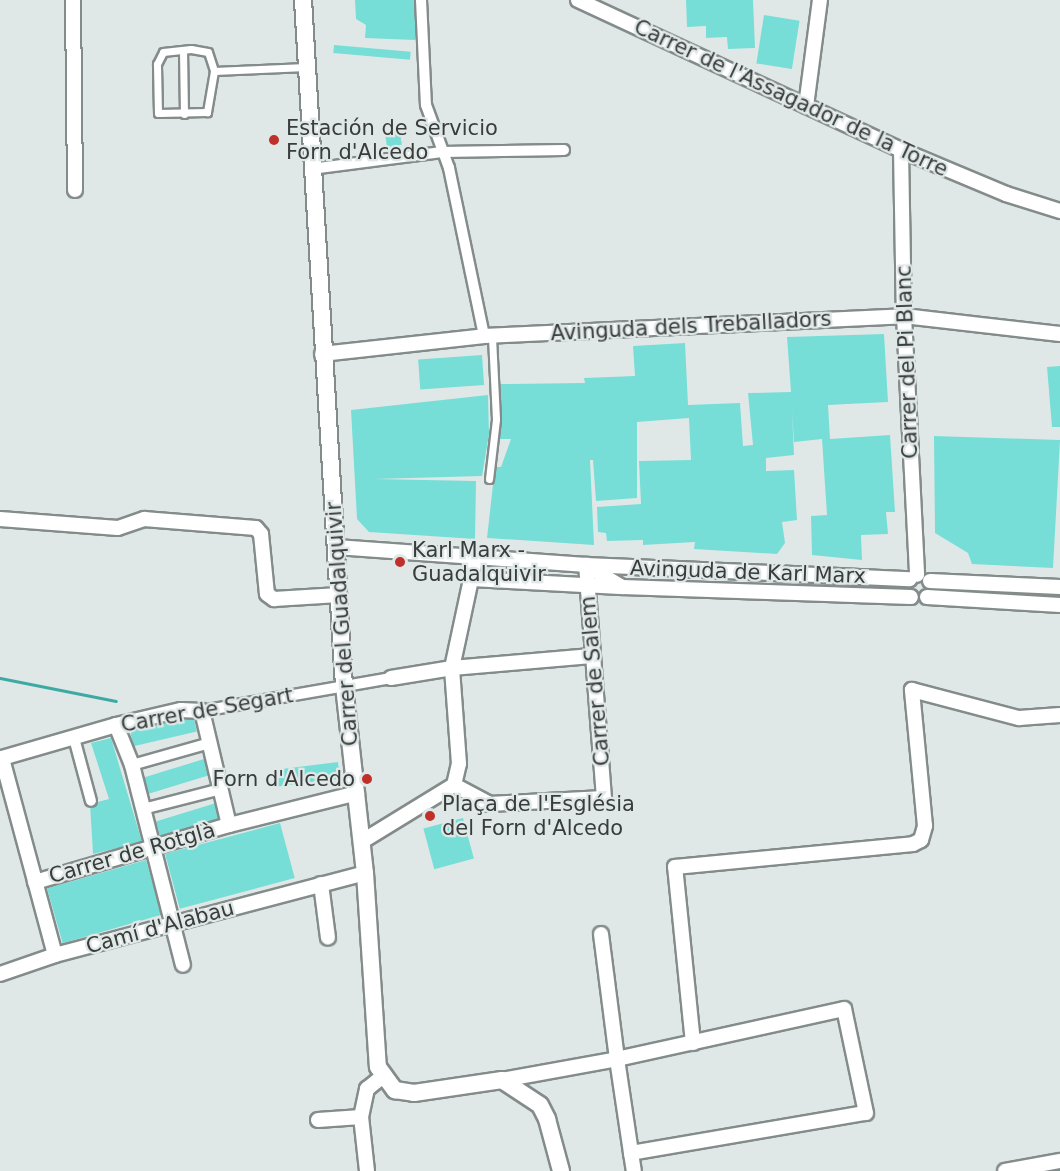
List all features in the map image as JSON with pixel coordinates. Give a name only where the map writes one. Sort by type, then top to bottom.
[{"type":"street","points":[[73,0],[75,190]]},
{"type":"street","name":"Carrer del Guadalquivir","points":[[303,0],[322,354],[344,686],[365,873],[378,1067],[382,1077]]},
{"type":"street","points":[[421,0],[426,105],[449,168],[488,335]]},
{"type":"street","name":"Carrer de l'Assagador de la Torre","points":[[578,0],[901,150],[1006,194],[1060,212]]},
{"type":"street","points":[[806,106],[820,0]]},
{"type":"street","points":[[311,169],[442,152],[564,150]]},
{"type":"street","name":"Carrer del Pi Blanc","points":[[901,150],[913,577]]},
{"type":"street","name":"Avinguda dels Treballadors","points":[[322,354],[488,335],[904,315],[1060,334]]},
{"type":"street","points":[[0,519],[118,528],[144,519],[256,528],[261,534],[267,594],[274,599],[339,595]]},
{"type":"street","name":"Avinguda de Karl Marx","points":[[336,547],[585,565],[913,577]]},
{"type":"street","points":[[362,842],[454,785],[459,759],[452,668],[476,556]]},
{"type":"street","name":"Avinguda de Karl Marx","points":[[585,565],[622,587]]},
{"type":"street","name":"Carrer de Salem","points":[[454,785],[489,804],[604,798],[585,565]]},
{"type":"street","points":[[1060,587],[930,581],[913,577],[906,588],[911,597],[1060,605]]},
{"type":"street","name":"Avinguda de Karl Marx","points":[[472,579],[622,587],[911,597]]},
{"type":"street","points":[[927,597],[932,588],[930,581]]},
{"type":"street","points":[[391,678],[452,668],[591,656]]},
{"type":"street","name":"Carrer de Segart","points":[[36,882],[2,758],[116,725],[181,710],[202,711],[391,678]]},
{"type":"street","points":[[693,1043],[675,867],[921,840],[925,826],[912,690],[1018,718],[1060,715]]},
{"type":"street","points":[[202,711],[230,825]]},
{"type":"street","points":[[116,725],[132,765],[183,965]]},
{"type":"street","points":[[74,738],[91,801]]},
{"type":"street","points":[[132,765],[210,743]]},
{"type":"street","points":[[143,809],[221,789]]},
{"type":"street","name":"Carrer de Rotglà","points":[[36,882],[230,825],[357,793]]},
{"type":"street","name":"Camí d'Alabau","points":[[0,974],[55,955],[365,873]]},
{"type":"street","points":[[36,882],[55,955]]},
{"type":"street","points":[[321,884],[328,938]]},
{"type":"street","points":[[601,933],[634,1171]]},
{"type":"street","points":[[367,1171],[361,1117],[367,1089],[382,1077],[395,1090],[414,1093],[617,1059],[844,1010],[866,1113],[631,1153]]},
{"type":"street","points":[[502,1080],[540,1105],[548,1119],[561,1171]]},
{"type":"street","points":[[318,1120],[361,1117]]},
{"type":"street","points":[[1005,1171],[1060,1161]]},
{"type":"lane","points":[[183,50],[184,114]]},
{"type":"lane","points":[[183,50],[208,52],[214,71],[207,112],[158,113],[157,64],[163,52],[183,50]]},
{"type":"lane","points":[[214,71],[306,67]]},
{"type":"lane","points":[[488,335],[496,419],[489,479]]},
{"type":"building","points":[[355,0],[416,0],[415,40],[365,38],[366,25],[356,19]]},
{"type":"building","points":[[686,0],[753,0],[755,48],[728,49],[727,37],[706,38],[706,26],[687,27]]},
{"type":"building","points":[[764,15],[800,21],[792,69],[756,63]]},
{"type":"building","points":[[334,45],[411,52],[410,60],[333,53]]},
{"type":"building","points":[[400,133],[402,145],[387,147],[385,135]]},
{"type":"building","points":[[884,334],[888,402],[828,405],[830,439],[890,435],[895,512],[886,512],[888,534],[861,535],[862,560],[812,555],[811,516],[827,515],[822,439],[794,442],[792,411],[794,455],[766,458],[766,471],[794,470],[797,520],[782,522],[785,543],[777,554],[694,549],[695,542],[643,545],[643,540],[607,541],[606,533],[598,532],[597,507],[641,504],[639,461],[691,460],[689,418],[637,422],[637,498],[596,501],[593,460],[590,460],[594,545],[487,538],[495,467],[501,467],[511,439],[498,439],[502,417],[500,384],[585,383],[584,378],[635,376],[633,346],[685,343],[688,405],[740,403],[743,446],[753,445],[748,393],[791,392],[787,337]]},
{"type":"building","points":[[482,355],[484,385],[420,389],[418,359]]},
{"type":"building","points":[[1060,366],[1060,427],[1052,427],[1047,367]]},
{"type":"building","points":[[488,395],[489,434],[482,476],[374,479],[476,481],[475,539],[369,532],[357,519],[351,410]]},
{"type":"building","points":[[934,436],[1060,440],[1053,568],[972,564],[968,553],[935,533]]},
{"type":"building","points":[[193,715],[197,732],[133,746],[130,730]]},
{"type":"building","points":[[111,738],[142,842],[93,854],[90,804],[109,799],[91,743]]},
{"type":"building","points":[[204,759],[209,775],[149,794],[144,777]]},
{"type":"building","points":[[338,762],[340,779],[278,787],[275,770]]},
{"type":"building","points":[[216,803],[221,819],[161,838],[156,821]]},
{"type":"building","points":[[463,818],[474,859],[434,869],[423,829]]},
{"type":"building","points":[[280,823],[295,878],[180,909],[165,854]]},
{"type":"building","points":[[146,860],[162,915],[63,943],[47,888]]},
{"type":"waterway","points":[[0,678],[116,701]]},
{"type":"waterway","points":[[1049,1171],[1060,1169]]},
{"type":"place","name":"Estación de Servicio Forn d'Alcedo","points":[[274,140]]},
{"type":"place","name":"Karl Marx - Guadalquivir","points":[[400,562]]},
{"type":"place","name":"Forn d'Alcedo","points":[[367,779]]},
{"type":"place","name":"Plaça de l'Església del Forn d'Alcedo","points":[[430,816]]}]
